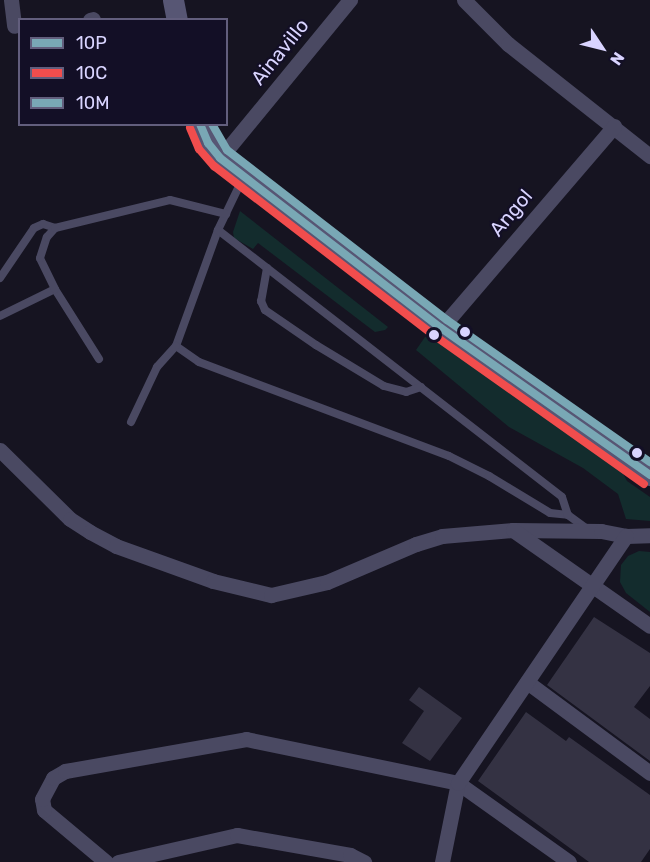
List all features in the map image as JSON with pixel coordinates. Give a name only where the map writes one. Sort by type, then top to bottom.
[{"type":"main road","points":[[173,0],[177,18]]},
{"type":"main road","points":[[201,126],[208,143],[220,158],[243,176],[441,328],[650,475]]},
{"type":"street","points":[[11,0],[11,26]]},
{"type":"street","name":"Ainavillo","points":[[220,158],[350,0]]},
{"type":"street","points":[[464,0],[508,44],[650,156]]},
{"type":"street","name":"Angol","points":[[441,328],[614,126]]},
{"type":"street","points":[[0,450],[70,519],[90,532],[116,546],[213,581],[271,596],[327,582],[416,544],[442,536],[513,530],[589,531],[626,536],[650,536]]},
{"type":"street","points":[[513,530],[650,626]]},
{"type":"street","points":[[442,862],[458,783],[626,536]]},
{"type":"street","points":[[527,682],[650,773]]},
{"type":"street","points":[[106,862],[44,810],[42,799],[53,778],[65,771],[246,738],[458,783],[569,862]]},
{"type":"street","points":[[118,862],[237,835],[350,855],[364,862]]},
{"type":"lane","points":[[131,422],[157,368],[176,346],[218,230],[243,176]]},
{"type":"lane","points":[[0,278],[34,228],[44,224],[55,228],[170,200],[226,214]]},
{"type":"lane","points":[[55,228],[47,237],[40,258],[55,289],[99,359]]},
{"type":"lane","points":[[218,230],[562,497],[568,515]]},
{"type":"lane","points":[[267,268],[261,301],[265,310],[316,345],[384,386],[405,392],[421,387]]},
{"type":"lane","points":[[0,316],[55,289]]},
{"type":"lane","points":[[176,346],[199,362],[450,456],[489,476],[550,513],[568,515],[589,531]]},
{"type":"green space","points":[[240,211],[388,327],[375,332],[258,243],[253,249],[234,238],[233,232]]},
{"type":"green space","points":[[425,337],[450,342],[620,468],[627,481],[650,497],[650,521],[626,519],[618,494],[583,468],[509,427],[416,350]]},
{"type":"green space","points":[[639,551],[650,552],[650,612],[626,593],[620,582],[621,565],[628,556]]},
{"type":"building","points":[[594,617],[650,653],[650,686],[634,707],[650,719],[650,761],[547,685]]},
{"type":"building","points":[[419,687],[462,718],[430,761],[402,743],[424,711],[409,700]]},
{"type":"building","points":[[526,712],[566,741],[569,737],[650,795],[650,849],[641,862],[589,862],[478,781]]},
{"type":"transit line","name":"10P","points":[[201,126],[208,143],[220,158],[441,328],[650,475]]},
{"type":"transit line","name":"10M","points":[[213,126],[227,150],[447,320],[650,462]]},
{"type":"transit line","name":"10C","points":[[190,128],[199,149],[214,166],[435,336],[644,484]]}]
